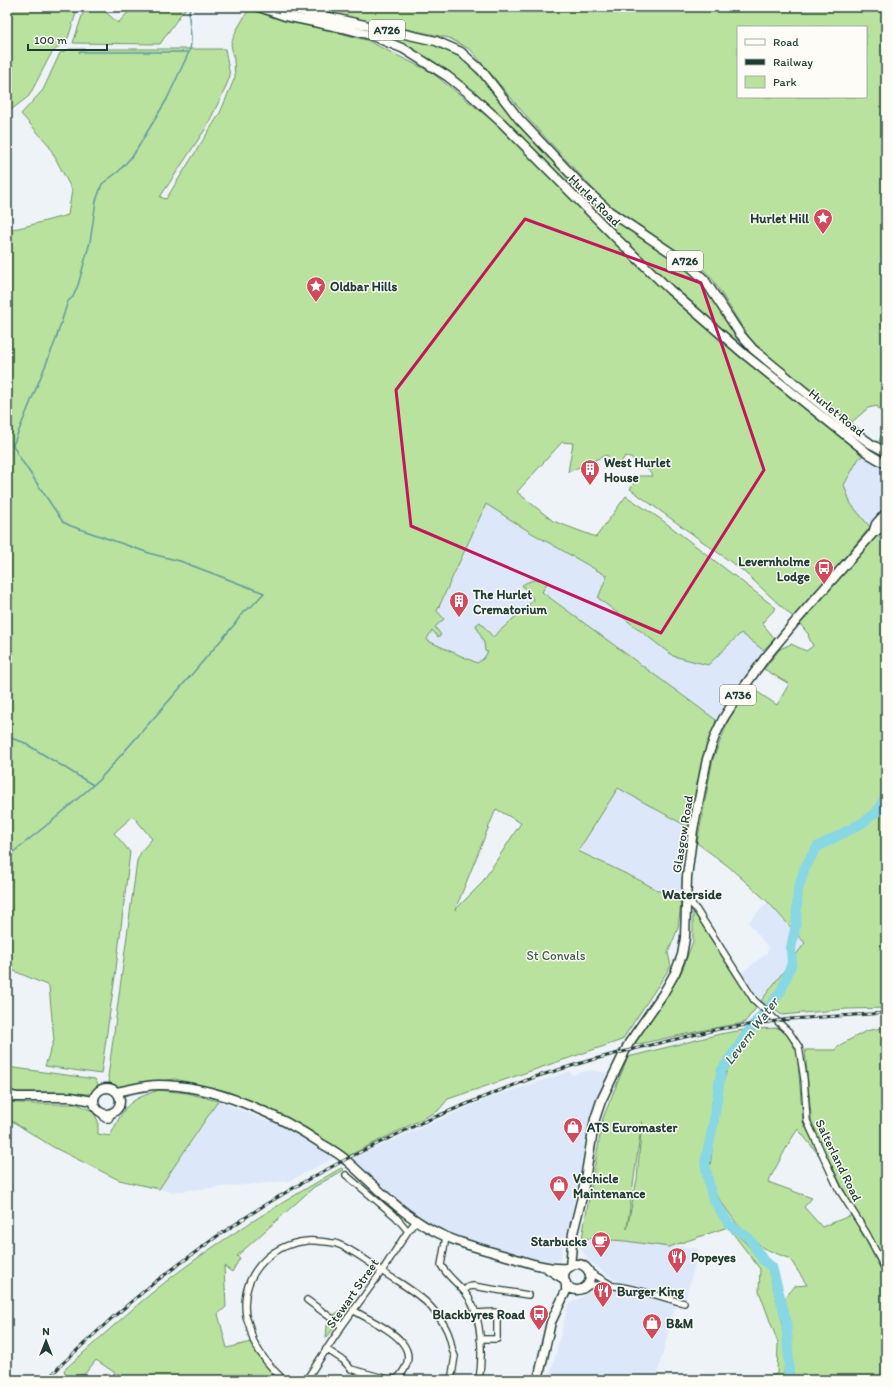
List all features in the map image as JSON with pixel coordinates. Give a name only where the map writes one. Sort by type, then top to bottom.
[{"type":"main road","name":"Hurlet Road","points":[[258,7],[285,16],[370,35],[404,49],[447,76],[502,123],[619,241],[670,290],[744,354],[866,452],[886,464]]},
{"type":"main road","name":"Hurlet Road","points":[[284,7],[436,41],[461,52],[482,71],[519,119],[584,188],[609,211],[685,262],[704,280],[740,334],[754,349],[849,428],[871,444],[886,452]]},
{"type":"main road","name":"Glasgow Road","points":[[873,533],[876,524],[886,513]]},
{"type":"main road","name":"Glasgow Road","points":[[538,1380],[551,1322],[566,1291],[566,1271],[569,1267],[595,1119],[601,1101],[629,1043],[663,994],[675,973],[682,955],[685,938],[687,877],[693,830],[707,759],[715,736],[739,694],[765,658],[873,533],[881,528],[886,522]]},
{"type":"main road","points":[[117,1092],[158,1085],[186,1087],[231,1099],[269,1113],[306,1133],[347,1160],[396,1204],[431,1230],[469,1245],[546,1268],[575,1290],[585,1287],[590,1279],[586,1268],[575,1254],[572,1243]]},
{"type":"main road","points":[[109,1087],[117,1092],[120,1104],[112,1113],[107,1114],[101,1113],[96,1109],[93,1101],[96,1092],[100,1089],[109,1087]]},
{"type":"main road","points":[[7,1095],[17,1097],[71,1097],[93,1101]]},
{"type":"main road","points":[[546,1268],[569,1267],[576,1264],[586,1268]]},
{"type":"main road","name":"Glasgow Road","points":[[558,1308],[574,1293],[585,1287]]},
{"type":"street","name":"Salterland Road","points":[[686,898],[696,909],[754,1000],[789,1032],[799,1048],[804,1079],[807,1121],[838,1188],[867,1234],[886,1271]]},
{"type":"street","points":[[346,1175],[396,1217],[408,1231]]},
{"type":"street","points":[[348,1186],[352,1180]]},
{"type":"street","name":"Stewart Street","points":[[306,1380],[353,1310],[417,1220]]},
{"type":"street","points":[[446,1237],[441,1265],[446,1274],[464,1290],[470,1298],[475,1313],[480,1339],[479,1380]]},
{"type":"street","points":[[284,1380],[253,1341],[246,1318],[245,1305],[248,1285],[253,1273],[260,1264],[276,1250],[307,1241],[335,1244],[352,1252],[412,1291],[429,1304],[447,1330],[455,1356],[452,1375],[449,1380]]},
{"type":"street","points":[[586,1268],[610,1284],[684,1303]]},
{"type":"street","points":[[585,1287],[610,1284]]},
{"type":"street","points":[[464,1290],[473,1286],[528,1295]]},
{"type":"street","points":[[307,1300],[342,1326]]},
{"type":"street","points":[[326,1349],[343,1360],[350,1369],[387,1379],[397,1379],[403,1373],[407,1364],[407,1355],[406,1348],[402,1342],[389,1330],[353,1310]]},
{"type":"street","points":[[475,1313],[495,1312],[497,1315],[497,1339],[480,1339]]},
{"type":"highlighted area","points":[[525,219],[701,283],[764,470],[661,633],[411,526],[396,390]]},
{"type":"shaded area","points":[[862,456],[886,468],[886,507],[870,527],[851,504],[844,485],[859,458]]},
{"type":"shaded area","points":[[486,504],[530,532],[607,576],[708,665],[741,633],[763,650],[716,720],[542,592],[484,682],[422,642],[455,574]]},
{"type":"shaded area","points":[[618,788],[688,827],[681,903],[639,880],[578,851]]},
{"type":"shaded area","points":[[768,902],[805,943],[761,1001],[741,973],[767,953],[768,947],[748,922]]},
{"type":"shaded area","points":[[590,1070],[609,1073],[595,1103],[589,1125],[576,1196],[560,1260],[550,1263],[469,1245],[431,1229],[347,1160],[489,1098],[570,1071],[572,1075]]},
{"type":"shaded area","points":[[218,1101],[293,1131],[334,1158],[289,1181],[170,1192],[159,1189]]},
{"type":"shaded area","points":[[582,1238],[699,1249],[684,1305],[675,1307],[656,1380],[549,1380],[568,1305],[590,1292],[613,1291],[616,1281],[589,1261],[580,1248]]},
{"type":"green space","points":[[7,7],[78,7],[68,38],[51,54],[29,96],[11,110],[7,126]]},
{"type":"green space","points":[[85,7],[100,7],[118,23],[133,7],[188,7],[183,11],[160,44],[73,43]]},
{"type":"green space","points":[[303,7],[886,7],[886,420],[877,406],[868,408],[852,422],[777,364],[751,341],[713,280],[703,269],[605,202],[531,122],[471,50],[449,38]]},
{"type":"green space","name":"St Convals","points":[[249,9],[366,40],[431,72],[497,124],[617,243],[864,455],[859,458],[844,485],[851,504],[870,527],[794,618],[742,570],[630,489],[639,476],[653,476],[642,463],[625,456],[620,465],[606,455],[568,472],[573,443],[562,442],[517,492],[553,521],[596,537],[626,496],[662,520],[776,608],[762,623],[775,639],[763,650],[741,633],[708,665],[673,656],[598,598],[607,576],[530,532],[486,504],[437,611],[444,619],[435,627],[441,635],[438,637],[432,630],[427,639],[428,641],[477,663],[483,659],[488,652],[485,651],[484,643],[476,625],[480,622],[493,637],[534,600],[522,585],[534,580],[548,581],[542,592],[716,720],[704,758],[688,827],[618,788],[578,851],[639,880],[681,903],[678,928],[668,953],[671,966],[622,1040],[448,1099],[438,1111],[346,1157],[274,1111],[227,1091],[175,1079],[118,1087],[110,1084],[108,1077],[137,861],[142,850],[152,839],[133,816],[114,833],[130,852],[116,969],[101,1074],[45,1066],[54,1040],[49,986],[7,968],[7,230],[68,215],[72,190],[48,144],[21,114],[43,90],[60,53],[70,49],[225,49],[230,76],[225,89],[206,128],[160,197],[166,199],[220,113],[235,77],[231,44],[236,31]],"holes":[[[496,809],[521,823],[481,884],[455,910]]]},
{"type":"green space","points":[[396,36],[441,46],[452,51],[467,62],[523,128],[603,212],[679,261],[703,282],[738,340],[736,343],[663,278],[449,72],[430,59],[393,41]]},
{"type":"green space","points":[[886,423],[886,443],[879,441]]},
{"type":"green space","points":[[877,536],[886,543],[886,1008],[847,1009],[782,1015],[761,1001],[805,943],[768,902],[728,866],[697,843],[713,759],[729,719],[750,687],[777,705],[789,684],[764,669],[780,649],[791,644],[806,651],[813,646],[808,636],[809,635],[800,624]]},
{"type":"green space","points":[[693,911],[739,983],[757,1007],[744,1023],[634,1045],[682,971],[693,941]]},
{"type":"green space","points":[[886,1027],[886,1264],[845,1192],[812,1126],[805,1050],[835,1050],[838,1046],[866,1031]]},
{"type":"green space","points":[[779,1028],[788,1036],[797,1052],[803,1122],[822,1159],[798,1129],[768,1182],[812,1198],[804,1207],[822,1227],[852,1215],[886,1279],[886,1380],[792,1380],[791,1350],[785,1298],[795,1286],[807,1285],[790,1259],[763,1248],[737,1224],[714,1192],[710,1167],[718,1100],[727,1070],[753,1029]]},
{"type":"green space","points":[[744,1030],[720,1067],[712,1103],[704,1176],[710,1202],[728,1227],[669,1247],[625,1241],[582,1238],[603,1118],[628,1057],[720,1034]],"holes":[[[642,1121],[637,1179],[627,1229]]]},
{"type":"green space","points":[[7,1067],[95,1079],[98,1084],[96,1090],[89,1094],[18,1092],[7,1090]]},
{"type":"green space","points":[[159,1090],[187,1093],[218,1101],[159,1189],[119,1180],[53,1147],[7,1118],[7,1102],[77,1104],[93,1111],[98,1121],[98,1134],[110,1136],[127,1106],[139,1098]]},
{"type":"green space","points":[[341,1168],[344,1170],[314,1187],[237,1256],[240,1258],[232,1272],[224,1266],[226,1307],[218,1314],[227,1348],[251,1342],[277,1380],[119,1380],[121,1377],[96,1360],[84,1375],[80,1375],[75,1380],[67,1380],[64,1370],[175,1274],[246,1225]]},
{"type":"green space","points":[[728,1227],[745,1242],[768,1269],[781,1316],[785,1348],[784,1380],[754,1380],[777,1374],[778,1343],[759,1291],[760,1269]]},
{"type":"green space","points":[[344,1308],[347,1308],[338,1321],[332,1316]]},
{"type":"green space","points":[[330,1319],[336,1325],[326,1338],[327,1326]]},
{"type":"waterway","points":[[79,52],[189,52],[191,46],[189,18],[190,7]]},
{"type":"waterway","points":[[7,857],[58,816],[100,779],[174,695],[234,625],[244,611],[251,607],[264,593],[180,561],[152,554],[63,522],[18,455],[13,445],[55,342],[68,301],[73,297],[78,285],[90,242],[96,201],[102,184],[119,171],[134,154],[167,99],[189,52]]},
{"type":"waterway","points":[[7,737],[23,742],[93,785]]},
{"type":"waterway","name":"Levern Water","points":[[789,1380],[786,1319],[772,1267],[763,1260],[749,1238],[729,1224],[713,1199],[705,1162],[713,1126],[721,1071],[752,1026],[781,991],[792,963],[791,948],[796,924],[798,890],[805,867],[817,847],[864,822],[879,809],[886,795]]},
{"type":"railway","points":[[47,1380],[63,1363],[112,1318],[155,1282],[216,1237],[263,1206],[307,1180],[352,1156],[423,1122],[535,1077],[638,1048],[719,1029],[790,1019],[886,1013]]},
{"type":"place","name":"Hurlet Hill","points":[[823,235]]},
{"type":"place","name":"Oldbar Hills","points":[[316,303]]},
{"type":"place","name":"West Hurlet House","points":[[590,486]]},
{"type":"place","name":"Levernholme Lodge","points":[[824,585]]},
{"type":"place","name":"The Hurlet Crematorium","points":[[459,618]]},
{"type":"place","name":"ATS Euromaster","points":[[573,1144]]},
{"type":"place","name":"Vechicle Maintenance","points":[[559,1202]]},
{"type":"place","name":"Starbucks","points":[[601,1258]]},
{"type":"place","name":"Popeyes","points":[[677,1274]]},
{"type":"place","name":"Burger King","points":[[603,1308]]},
{"type":"place","name":"Blackbyres Road","points":[[539,1331]]},
{"type":"place","name":"B&M","points":[[652,1340]]},
{"type":"district","name":"Waterside","points":[[692,894]]}]
